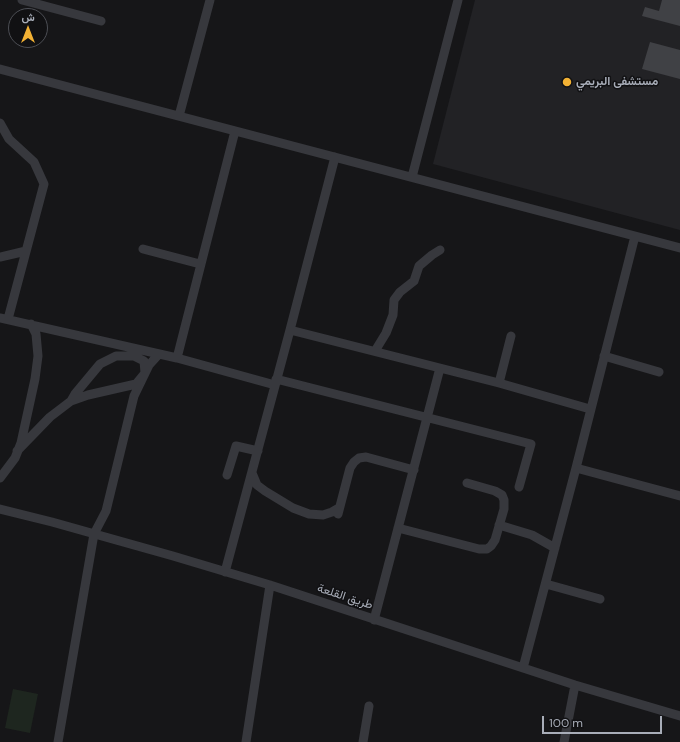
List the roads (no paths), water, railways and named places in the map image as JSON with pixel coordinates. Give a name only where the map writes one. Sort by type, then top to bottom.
[{"type":"street","points":[[22,0],[101,21]]},
{"type":"street","points":[[179,116],[210,0]]},
{"type":"street","points":[[412,177],[458,0]]},
{"type":"street","points":[[0,69],[680,248]]},
{"type":"street","points":[[0,123],[9,139],[34,162],[44,184],[26,251],[4,318],[428,418],[531,444],[519,487]]},
{"type":"street","points":[[177,358],[235,131]]},
{"type":"street","points":[[225,572],[290,330],[334,157]]},
{"type":"street","points":[[523,668],[635,236]]},
{"type":"street","points":[[143,249],[200,264]]},
{"type":"street","points":[[375,351],[386,333],[393,316],[394,300],[400,292],[414,281],[419,266],[432,254],[440,250]]},
{"type":"street","points":[[0,257],[26,251]]},
{"type":"street","points":[[0,478],[15,458],[28,414],[38,356],[36,334],[30,324]]},
{"type":"street","points":[[290,330],[500,383],[590,410]]},
{"type":"street","points":[[500,383],[511,336]]},
{"type":"street","points":[[58,742],[94,534],[106,512],[134,396],[149,365],[159,354]]},
{"type":"street","points":[[18,451],[50,417],[71,401],[88,395],[136,384],[145,373],[144,361],[134,356],[116,356],[100,364],[71,401]]},
{"type":"street","points":[[604,356],[659,372]]},
{"type":"street","points":[[374,620],[440,368]]},
{"type":"street","points":[[228,476],[236,446],[258,451]]},
{"type":"street","points":[[252,474],[257,485],[292,508],[309,514],[323,515],[338,511],[350,468],[359,458],[366,457],[414,470]]},
{"type":"street","points":[[576,468],[680,496]]},
{"type":"street","points":[[398,528],[479,549],[487,549],[495,540],[504,500],[502,495],[495,491],[467,483]]},
{"type":"street","name":"طريق القلعة","points":[[0,510],[94,534],[270,585],[575,685],[680,716]]},
{"type":"street","points":[[499,525],[532,535],[555,548]]},
{"type":"street","points":[[546,584],[600,599]]},
{"type":"street","points":[[246,742],[270,585]]},
{"type":"street","points":[[564,742],[575,685]]},
{"type":"street","points":[[363,742],[369,706]]},
{"type":"place","name":"مستشفى البريمي","points":[[567,82]]}]
